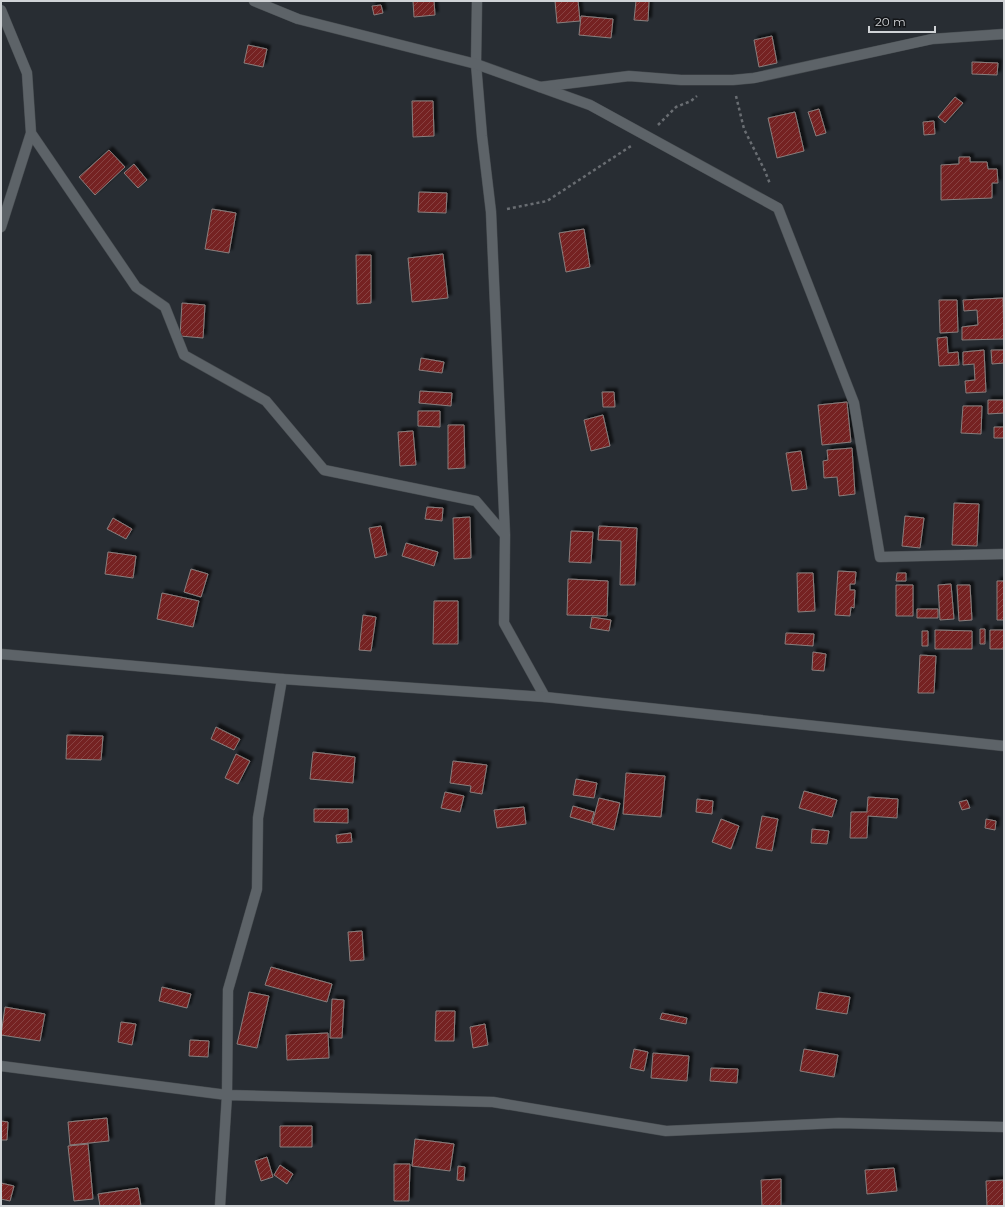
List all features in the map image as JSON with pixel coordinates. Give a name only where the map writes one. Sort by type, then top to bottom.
[{"type":"street","points":[[254,1],[298,19],[476,64],[590,105],[778,208],[854,403],[880,558],[1004,554]]},
{"type":"street","points":[[477,1],[476,64],[482,136],[491,212],[505,535],[504,623],[545,698]]},
{"type":"street","points":[[1,10],[27,72],[31,133],[1,227]]},
{"type":"street","points":[[540,87],[629,76],[681,80],[733,80],[754,78],[932,39],[1004,34]]},
{"type":"street","points":[[31,133],[136,287],[165,307],[184,355],[266,400],[324,470],[476,501],[505,535]]},
{"type":"street","points":[[1,654],[282,679],[545,698],[1004,746]]},
{"type":"street","points":[[220,1206],[227,1095],[228,990],[257,889],[258,818],[282,679]]},
{"type":"street","points":[[1,1066],[227,1095],[493,1102],[666,1131],[839,1123],[1004,1127]]},
{"type":"path","points":[[491,212],[547,200],[647,136],[676,107],[691,101],[715,80]]},
{"type":"path","points":[[733,80],[744,129],[765,171],[778,208]]},
{"type":"building","points":[[413,1],[434,1],[435,15],[414,17]]},
{"type":"building","points":[[555,1],[578,1],[580,21],[557,23]]},
{"type":"building","points":[[636,1],[649,1],[648,21],[634,20]]},
{"type":"building","points":[[381,5],[383,13],[374,15],[372,6]]},
{"type":"building","points":[[581,16],[613,19],[611,38],[579,35]]},
{"type":"building","points":[[772,36],[777,63],[759,67],[754,40]]},
{"type":"building","points":[[248,45],[267,49],[263,67],[244,63]]},
{"type":"building","points":[[972,62],[998,63],[997,75],[972,74]]},
{"type":"building","points":[[955,97],[963,103],[945,123],[938,117]]},
{"type":"building","points":[[412,101],[433,101],[434,136],[413,137]]},
{"type":"building","points":[[819,109],[826,133],[816,136],[808,112]]},
{"type":"building","points":[[795,112],[804,151],[777,158],[768,118]]},
{"type":"building","points":[[934,121],[935,134],[924,135],[923,122]]},
{"type":"building","points":[[109,150],[125,167],[95,195],[79,177]]},
{"type":"building","points":[[959,157],[970,157],[970,162],[987,162],[988,169],[997,169],[998,183],[992,183],[992,198],[941,200],[941,165],[959,164]]},
{"type":"building","points":[[134,164],[147,180],[138,188],[124,173]]},
{"type":"building","points":[[419,192],[447,193],[446,213],[418,212]]},
{"type":"building","points":[[212,209],[236,213],[229,253],[205,249]]},
{"type":"building","points":[[584,229],[590,267],[566,272],[559,233]]},
{"type":"building","points":[[443,254],[448,298],[412,302],[408,258]]},
{"type":"building","points":[[356,255],[371,255],[371,303],[357,304]]},
{"type":"building","points":[[1003,298],[1004,339],[962,340],[962,327],[978,325],[977,310],[964,311],[963,300]]},
{"type":"building","points":[[939,300],[957,300],[958,332],[940,333]]},
{"type":"building","points":[[182,303],[205,305],[203,338],[180,336]]},
{"type":"building","points":[[947,337],[948,353],[958,352],[959,365],[939,366],[937,338]]},
{"type":"building","points":[[984,350],[986,392],[966,393],[965,381],[975,380],[974,364],[963,365],[963,352]]},
{"type":"building","points":[[991,350],[1004,350],[1004,363],[992,364]]},
{"type":"building","points":[[421,358],[444,362],[442,373],[419,370]]},
{"type":"building","points":[[420,391],[452,393],[451,406],[419,403]]},
{"type":"building","points":[[602,392],[614,392],[615,407],[603,407]]},
{"type":"building","points":[[988,400],[1004,400],[1004,413],[988,414]]},
{"type":"building","points":[[847,402],[851,442],[822,445],[818,405]]},
{"type":"building","points":[[963,406],[982,406],[981,434],[961,433]]},
{"type":"building","points":[[418,411],[440,411],[440,427],[418,426]]},
{"type":"building","points":[[603,415],[610,446],[591,451],[584,420]]},
{"type":"building","points":[[448,425],[464,425],[465,468],[448,469]]},
{"type":"building","points":[[994,427],[1004,427],[1004,438],[994,438]]},
{"type":"building","points":[[413,431],[416,465],[400,466],[398,432]]},
{"type":"building","points":[[852,448],[855,494],[839,496],[837,477],[824,478],[823,461],[828,460],[827,450]]},
{"type":"building","points":[[801,451],[807,489],[792,491],[786,453]]},
{"type":"building","points":[[954,503],[979,504],[977,546],[952,545]]},
{"type":"building","points":[[427,507],[443,508],[442,521],[425,519]]},
{"type":"building","points":[[905,516],[924,518],[920,548],[902,546]]},
{"type":"building","points":[[470,517],[471,558],[454,559],[453,518]]},
{"type":"building","points":[[113,518],[132,529],[126,539],[107,529]]},
{"type":"building","points":[[381,526],[387,555],[375,558],[369,528]]},
{"type":"building","points":[[599,526],[637,528],[635,585],[620,585],[621,541],[598,540]]},
{"type":"building","points":[[571,531],[593,532],[591,563],[569,562]]},
{"type":"building","points":[[406,543],[438,552],[434,566],[402,556]]},
{"type":"building","points":[[108,552],[136,556],[133,578],[105,574]]},
{"type":"building","points":[[191,569],[208,574],[201,597],[184,592]]},
{"type":"building","points":[[838,571],[856,572],[855,584],[850,584],[850,590],[855,590],[854,608],[851,607],[850,616],[835,615]]},
{"type":"building","points":[[797,573],[813,573],[815,611],[798,612]]},
{"type":"building","points":[[897,573],[906,573],[906,581],[896,581]]},
{"type":"building","points":[[568,579],[608,581],[607,616],[567,615]]},
{"type":"building","points":[[997,581],[1004,581],[1004,620],[997,620]]},
{"type":"building","points":[[951,584],[954,619],[940,620],[938,585]]},
{"type":"building","points":[[896,585],[913,585],[913,616],[896,616]]},
{"type":"building","points":[[957,585],[970,585],[972,620],[959,621]]},
{"type":"building","points":[[162,593],[199,601],[193,627],[157,619]]},
{"type":"building","points":[[434,601],[458,601],[458,644],[433,644]]},
{"type":"building","points":[[917,609],[938,609],[938,618],[917,618]]},
{"type":"building","points":[[363,615],[376,617],[371,651],[359,650]]},
{"type":"building","points":[[592,617],[611,620],[609,631],[590,628]]},
{"type":"building","points":[[980,629],[985,629],[985,644],[980,644]]},
{"type":"building","points":[[935,630],[972,631],[972,649],[935,649]]},
{"type":"building","points":[[990,630],[1004,630],[1004,649],[990,649]]},
{"type":"building","points":[[922,631],[928,631],[928,646],[922,646]]},
{"type":"building","points":[[786,633],[814,634],[813,646],[785,644]]},
{"type":"building","points":[[813,652],[826,654],[824,671],[812,670]]},
{"type":"building","points":[[920,655],[936,656],[934,693],[918,693]]},
{"type":"building","points":[[216,727],[240,739],[234,750],[211,739]]},
{"type":"building","points":[[67,735],[103,736],[101,760],[66,759]]},
{"type":"building","points":[[313,752],[355,757],[353,783],[310,779]]},
{"type":"building","points":[[236,754],[250,761],[238,784],[225,778]]},
{"type":"building","points":[[453,761],[487,765],[482,794],[470,792],[471,786],[450,783]]},
{"type":"building","points":[[626,773],[665,776],[661,817],[623,814]]},
{"type":"building","points":[[576,779],[597,783],[594,798],[573,795]]},
{"type":"building","points":[[804,791],[837,800],[832,817],[799,808]]},
{"type":"building","points":[[445,792],[464,796],[460,812],[441,808]]},
{"type":"building","points":[[868,797],[898,799],[897,818],[868,816],[867,838],[850,838],[851,812],[867,812]]},
{"type":"building","points":[[599,798],[620,803],[614,830],[592,824]]},
{"type":"building","points":[[697,799],[713,801],[712,814],[696,812]]},
{"type":"building","points":[[967,800],[970,808],[962,810],[959,802]]},
{"type":"building","points":[[573,806],[594,812],[591,823],[570,817]]},
{"type":"building","points":[[524,807],[526,824],[497,828],[494,810]]},
{"type":"building","points":[[314,809],[348,809],[348,823],[314,822]]},
{"type":"building","points":[[762,816],[778,819],[772,851],[756,848]]},
{"type":"building","points":[[721,819],[739,826],[731,849],[712,842]]},
{"type":"building","points":[[986,819],[996,821],[995,830],[985,828]]},
{"type":"building","points":[[812,829],[829,831],[827,844],[811,843]]},
{"type":"building","points":[[351,833],[352,842],[337,843],[336,835]]},
{"type":"building","points":[[362,931],[364,960],[350,961],[348,932]]},
{"type":"building","points":[[271,967],[332,984],[327,1002],[265,985]]},
{"type":"building","points":[[162,987],[191,994],[187,1008],[159,1001]]},
{"type":"building","points":[[249,992],[269,996],[257,1048],[237,1044]]},
{"type":"building","points":[[819,992],[850,997],[847,1014],[816,1009]]},
{"type":"building","points":[[332,999],[344,1000],[342,1038],[330,1038]]},
{"type":"building","points":[[5,1007],[45,1014],[40,1041],[1,1035]]},
{"type":"building","points":[[436,1011],[455,1011],[454,1041],[435,1041]]},
{"type":"building","points":[[662,1013],[687,1018],[686,1024],[660,1019]]},
{"type":"building","points":[[121,1022],[136,1024],[132,1045],[118,1042]]},
{"type":"building","points":[[485,1024],[488,1045],[473,1048],[470,1027]]},
{"type":"building","points":[[328,1033],[329,1058],[287,1060],[286,1035]]},
{"type":"building","points":[[190,1040],[209,1041],[208,1057],[189,1056]]},
{"type":"building","points":[[634,1049],[648,1052],[644,1071],[630,1068]]},
{"type":"building","points":[[804,1049],[838,1055],[834,1077],[800,1071]]},
{"type":"building","points":[[653,1053],[689,1056],[687,1081],[651,1078]]},
{"type":"building","points":[[711,1068],[738,1069],[737,1083],[710,1081]]},
{"type":"building","points":[[107,1118],[109,1141],[70,1145],[68,1122]]},
{"type":"building","points":[[1,1121],[8,1122],[7,1140],[1,1140]]},
{"type":"building","points":[[280,1126],[312,1126],[312,1147],[280,1147]]},
{"type":"building","points":[[415,1139],[454,1144],[450,1171],[412,1166]]},
{"type":"building","points":[[88,1144],[93,1199],[74,1201],[68,1146]]},
{"type":"building","points":[[267,1157],[273,1177],[261,1181],[255,1161]]},
{"type":"building","points":[[394,1164],[410,1164],[409,1201],[394,1201]]},
{"type":"building","points":[[280,1165],[293,1174],[287,1184],[274,1175]]},
{"type":"building","points":[[458,1166],[465,1167],[464,1181],[457,1180]]},
{"type":"building","points":[[894,1168],[897,1191],[867,1194],[865,1170]]},
{"type":"building","points":[[781,1179],[781,1206],[762,1206],[761,1180]]},
{"type":"building","points":[[1004,1180],[1004,1206],[987,1206],[986,1181]]},
{"type":"building","points":[[1,1183],[14,1186],[10,1201],[1,1199]]},
{"type":"building","points":[[138,1188],[141,1206],[100,1206],[98,1194]]}]
